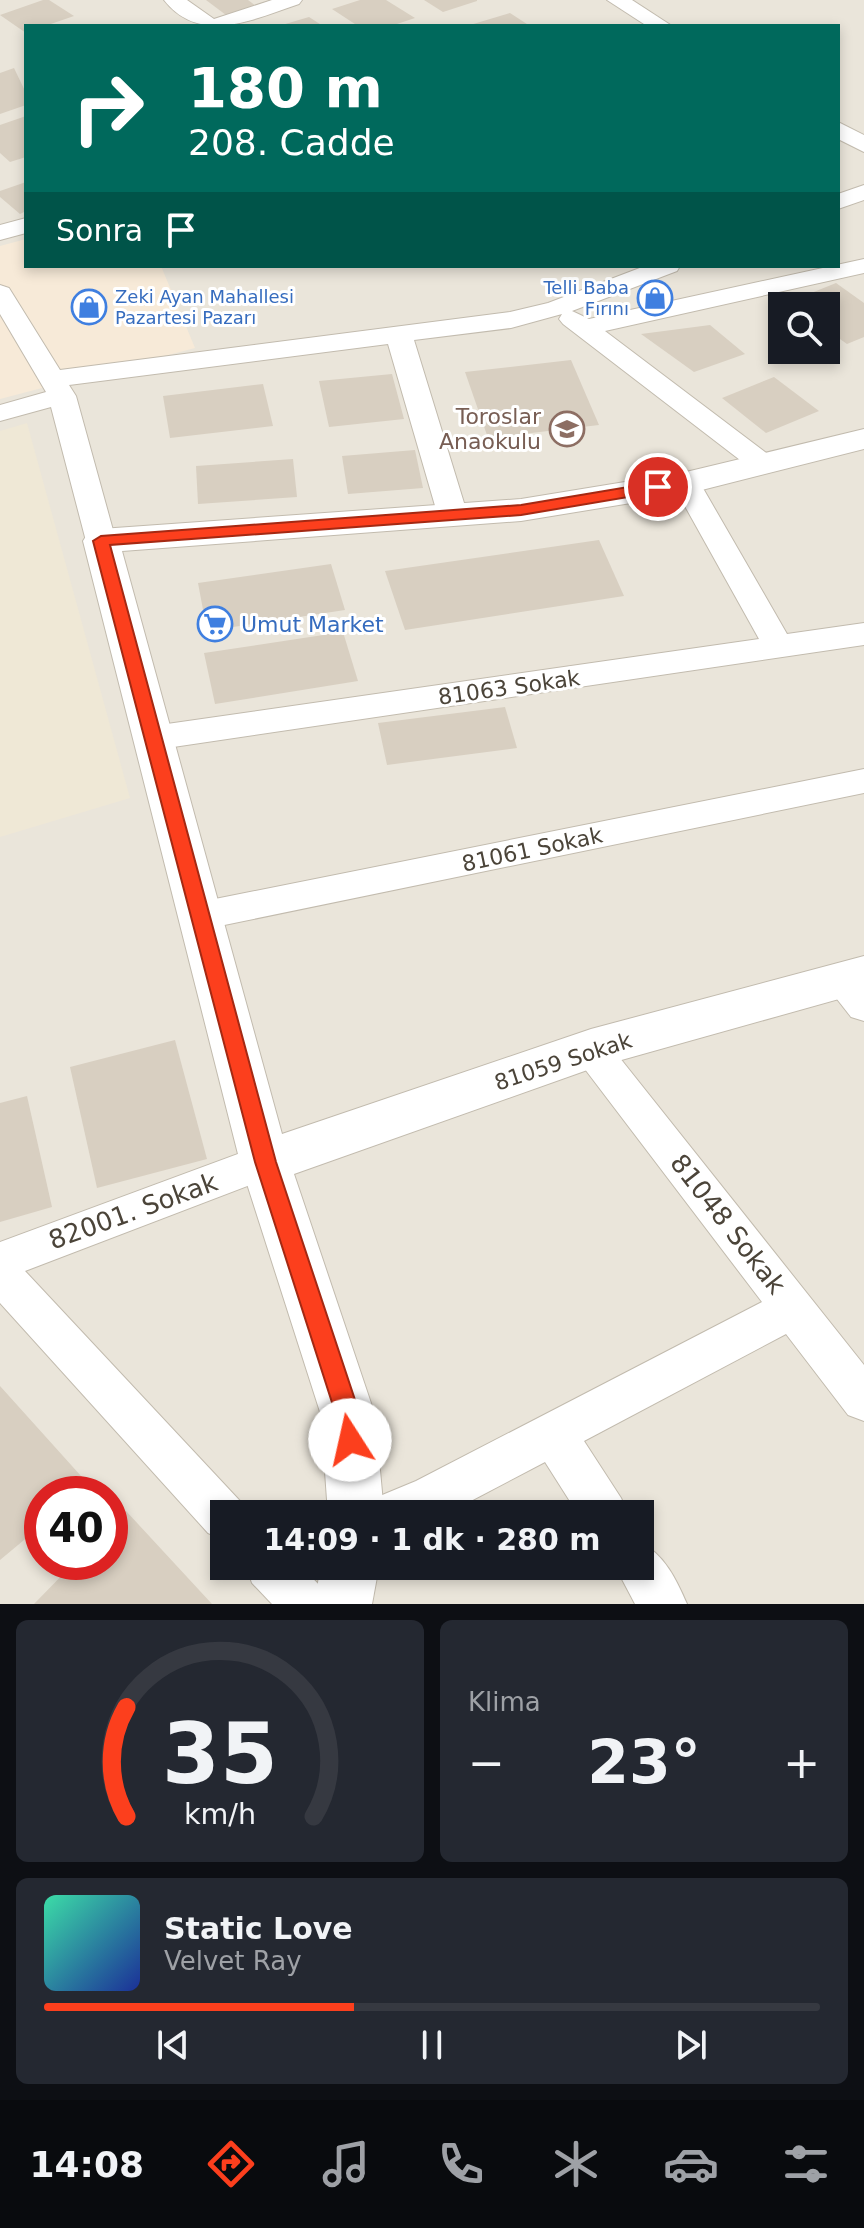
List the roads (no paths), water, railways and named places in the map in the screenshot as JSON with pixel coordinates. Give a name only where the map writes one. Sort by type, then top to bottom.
[{"type":"street","points":[[174,0],[209,24]]},
{"type":"street","points":[[218,24],[292,0]]},
{"type":"street","points":[[617,0],[659,24]]},
{"type":"street","points":[[840,130],[864,145]]},
{"type":"street","points":[[840,201],[864,192]]},
{"type":"street","points":[[0,233],[24,226]]},
{"type":"street","points":[[584,328],[864,266]]},
{"type":"street","points":[[0,413],[57,388],[511,320],[557,308],[663,268]]},
{"type":"street","points":[[0,293],[57,388],[101,541],[265,1162],[348,1415],[355,1500]]},
{"type":"street","points":[[557,308],[763,464]]},
{"type":"street","points":[[399,335],[453,516]]},
{"type":"street","points":[[101,541],[521,510],[686,483],[861,444]]},
{"type":"street","points":[[686,483],[779,647]]},
{"type":"street","name":"81063 Sokak","points":[[153,738],[864,634]]},
{"type":"street","name":"81061 Sokak","points":[[200,916],[864,781]]},
{"type":"street","name":"81059 Sokak","points":[[265,1162],[591,1049],[856,987]]},
{"type":"street","name":"81048 Sokak","points":[[591,1049],[864,1400]]},
{"type":"street","name":"82001. Sokak","points":[[0,1261],[265,1162]]},
{"type":"street","points":[[0,1273],[210,1502]]},
{"type":"street","points":[[425,1500],[794,1308]]},
{"type":"street","points":[[553,1434],[596,1500]]},
{"type":"street","points":[[282,1580],[304,1604]]},
{"type":"street","points":[[343,1604],[347,1580]]},
{"type":"street","points":[[647,1580],[663,1604]]},
{"type":"place","name":"Telli Baba Fırını","points":[[655,298]]},
{"type":"place","name":"Zeki Ayan Mahallesi Pazartesi Pazarı","points":[[89,307]]},
{"type":"place","name":"Toroslar Anaokulu","points":[[567,429]]},
{"type":"place","name":"Umut Market","points":[[215,624]]}]
